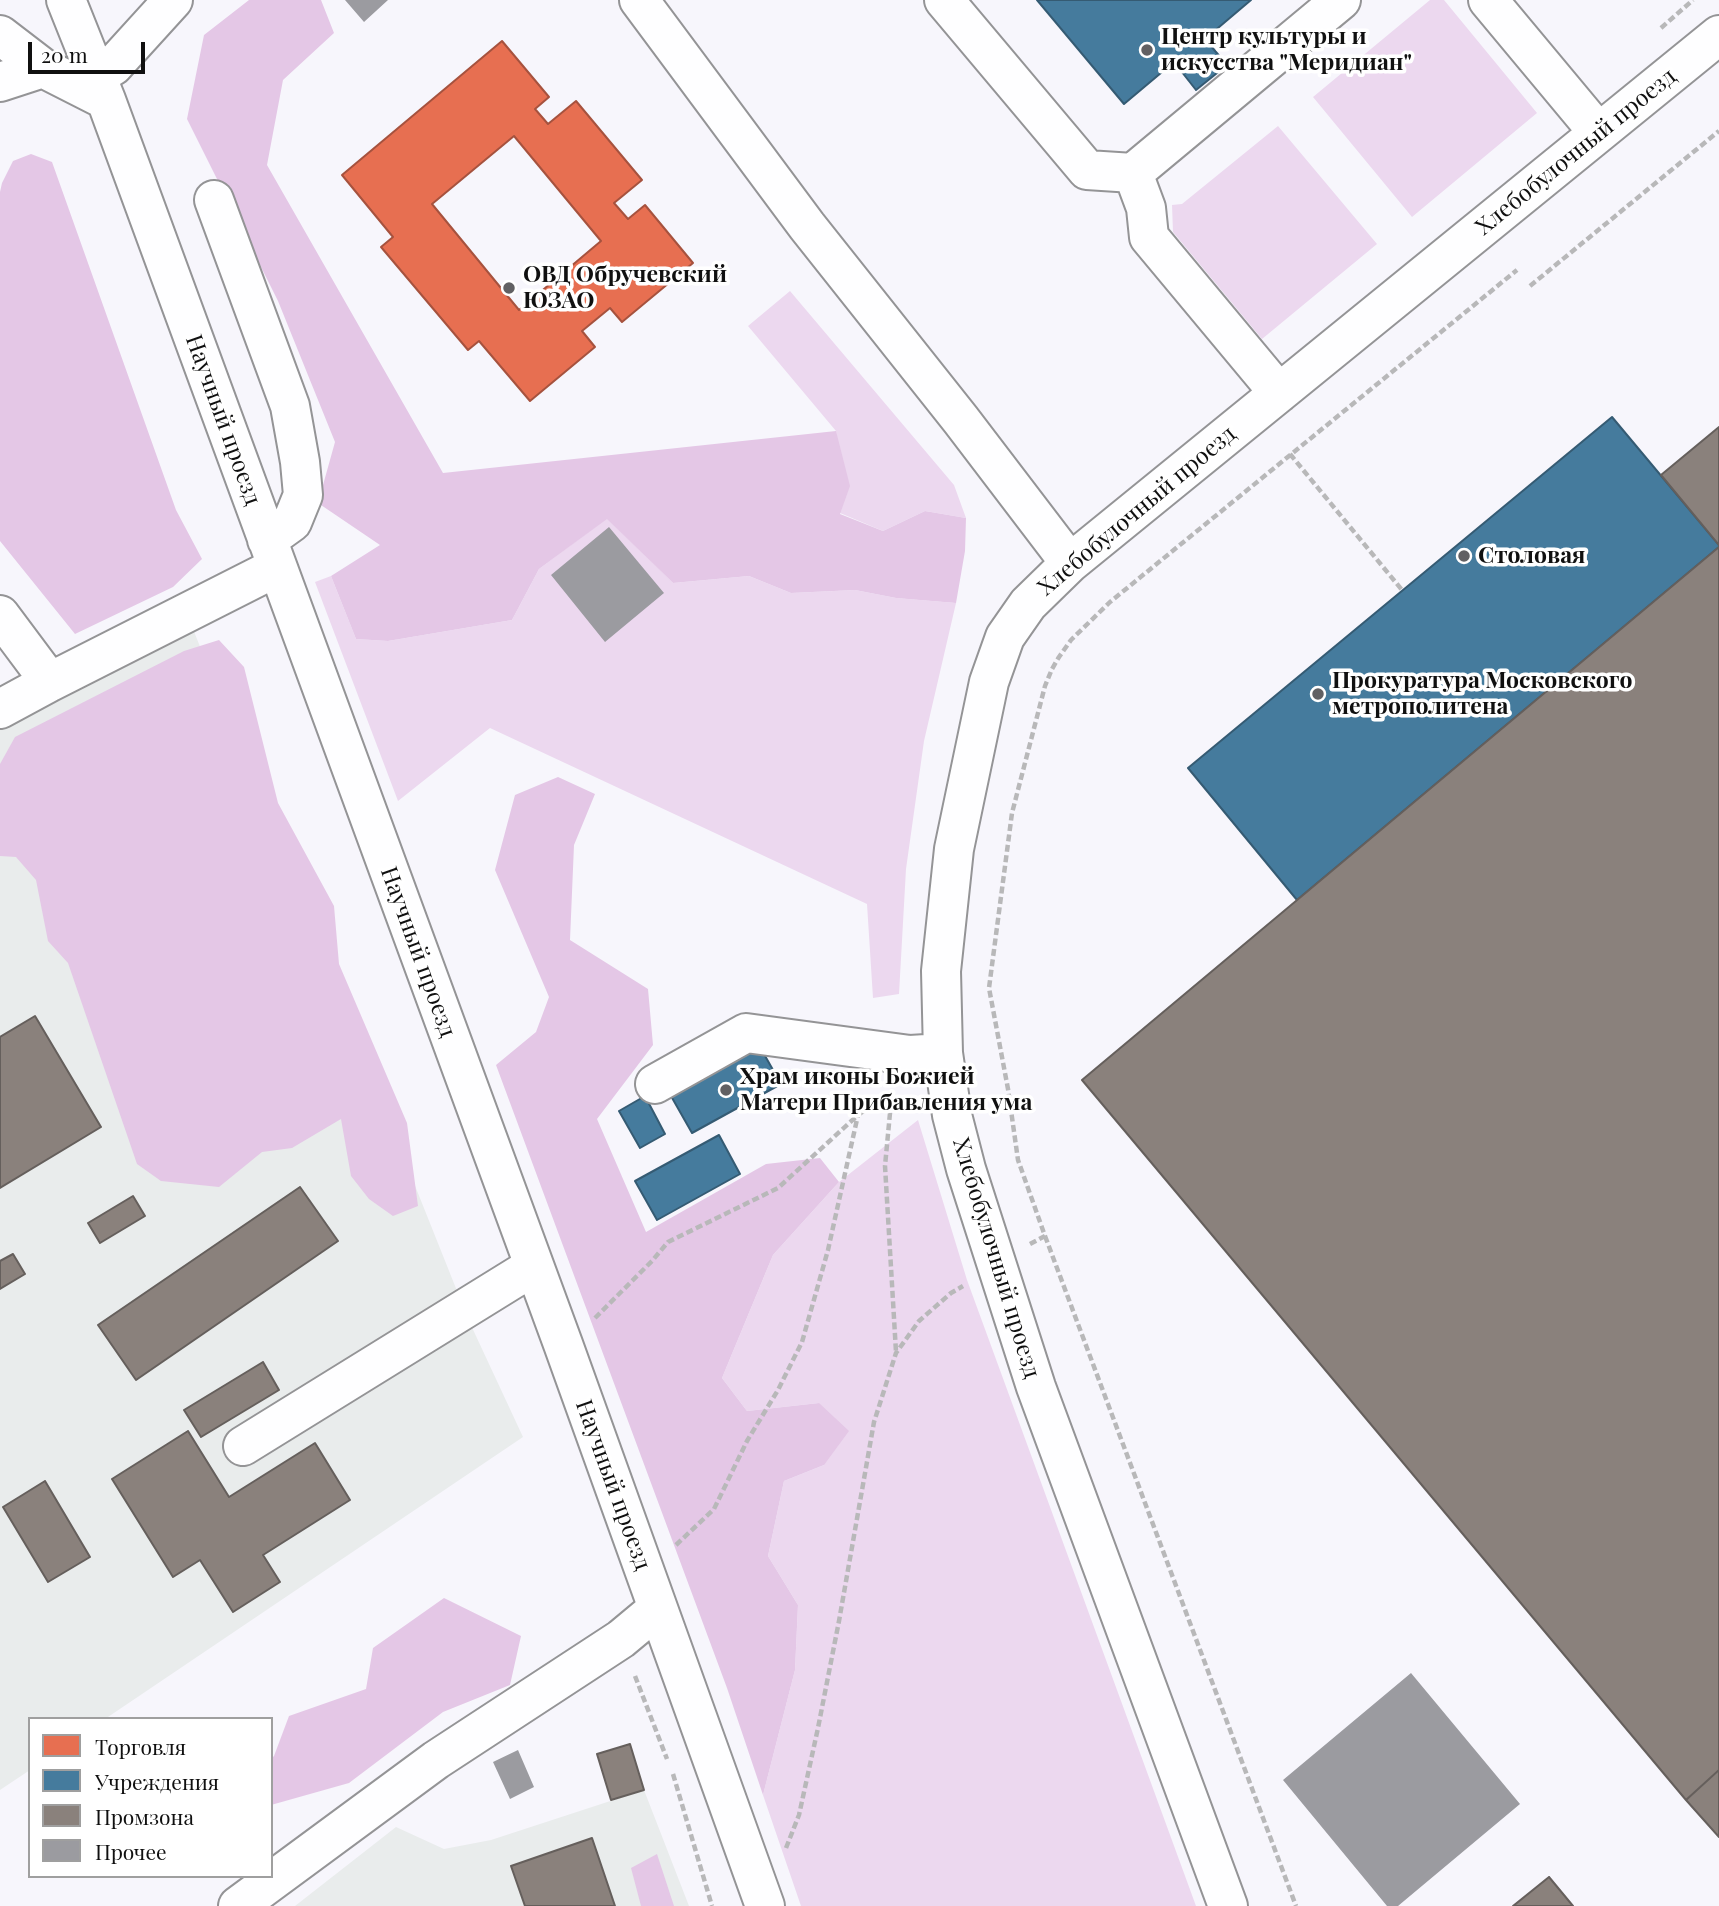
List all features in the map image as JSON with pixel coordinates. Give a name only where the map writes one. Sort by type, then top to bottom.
[{"type":"street","name":"Научный проезд","points":[[66,0],[101,88],[534,1266],[765,1906]]},
{"type":"street","points":[[0,35],[43,68],[101,88],[113,66],[173,0]]},
{"type":"street","points":[[639,0],[807,226],[1070,563]]},
{"type":"street","points":[[944,0],[1087,170],[1133,173],[1341,0]]},
{"type":"street","points":[[1488,0],[1598,132]]},
{"type":"street","name":"Хлебобулочный проезд","points":[[1228,1906],[1036,1387],[966,1170],[952,1115],[943,1054],[941,971],[954,849],[989,682],[1005,637],[1028,604],[1070,563],[1719,35]]},
{"type":"street","points":[[2,90],[43,68]]},
{"type":"street","points":[[1133,173],[1146,208],[1149,237],[1279,393]]},
{"type":"street","points":[[0,709],[272,553],[292,522],[303,495],[290,406],[214,200]]},
{"type":"street","points":[[0,615],[50,682]]},
{"type":"street","points":[[655,1084],[746,1033],[910,1055],[943,1054]]},
{"type":"street","points":[[243,1446],[534,1266]]},
{"type":"street","points":[[238,1906],[436,1760],[621,1639],[651,1593]]},
{"type":"path","points":[[1530,286],[1719,131]]},
{"type":"path","points":[[1296,1906],[1018,1160],[989,988],[1012,813],[1045,686],[1071,640],[1168,553],[1517,270]]},
{"type":"path","points":[[1290,454],[1402,590]]},
{"type":"path","points":[[590,1323],[668,1242],[778,1188],[858,1115],[892,1092],[885,1166],[896,1353]]},
{"type":"path","points":[[651,1593],[714,1509],[747,1441],[778,1390],[802,1342],[828,1250],[858,1115]]},
{"type":"path","points":[[785,1853],[799,1815],[818,1728],[874,1422],[896,1353],[919,1321],[951,1293],[1045,1236]]},
{"type":"path","points":[[621,1639],[668,1760]]},
{"type":"path","points":[[672,1773],[712,1906]]},
{"type":"shaded area","points":[[249,0],[321,0],[334,33],[283,80],[267,165],[443,473],[836,431],[850,486],[840,514],[883,531],[925,511],[966,518],[965,551],[956,603],[896,598],[855,590],[791,593],[749,576],[673,583],[607,519],[539,569],[512,620],[388,641],[356,639],[331,576],[380,545],[318,503],[335,442],[278,301],[187,119],[204,35]]},
{"type":"shaded area","points":[[1430,0],[1444,0],[1537,113],[1412,217],[1313,97]]},
{"type":"shaded area","points":[[1278,126],[1377,244],[1262,339],[1173,232],[1172,205],[1182,204]]},
{"type":"shaded area","points":[[31,154],[52,162],[176,510],[202,559],[173,587],[75,634],[0,541],[0,192],[13,161]]},
{"type":"shaded area","points":[[790,291],[954,485],[966,518],[925,511],[883,531],[840,513],[836,431],[748,326]]},
{"type":"shaded area","points":[[607,518],[673,583],[749,576],[791,593],[855,590],[896,598],[956,603],[924,741],[906,869],[899,994],[873,998],[867,904],[490,728],[398,801],[315,582],[331,576],[356,639],[388,641],[512,620],[539,569]]},
{"type":"shaded area","points":[[193,629],[469,1321],[523,1437],[108,1717],[28,1717],[28,1771],[0,1790],[0,730]]},
{"type":"shaded area","points":[[219,640],[244,667],[278,803],[334,906],[339,964],[407,1123],[418,1206],[393,1216],[369,1199],[351,1176],[341,1119],[292,1148],[262,1152],[219,1187],[161,1181],[137,1164],[68,963],[48,941],[36,880],[16,857],[0,856],[0,764],[15,737],[184,651]]},
{"type":"shaded area","points":[[558,777],[595,794],[574,845],[570,940],[648,989],[653,1045],[597,1119],[646,1232],[766,1164],[820,1158],[839,1182],[773,1255],[722,1378],[747,1411],[819,1403],[849,1431],[824,1465],[784,1481],[768,1556],[798,1605],[795,1670],[763,1795],[727,1688],[496,1065],[536,1032],[549,997],[495,870],[515,795]]},
{"type":"shaded area","points":[[918,1120],[967,1280],[1196,1906],[801,1906],[763,1795],[795,1670],[798,1605],[768,1556],[784,1481],[824,1465],[819,1403],[747,1411],[722,1378],[773,1255],[839,1182]]},
{"type":"shaded area","points":[[444,1598],[521,1636],[510,1685],[443,1712],[349,1783],[273,1804],[273,1757],[289,1716],[366,1689],[373,1648]]},
{"type":"shaded area","points":[[644,1790],[689,1906],[295,1906],[396,1827],[444,1849],[491,1840]]},
{"type":"shaded area","points":[[657,1854],[674,1906],[641,1906],[631,1868]]},
{"type":"building: Торговля","points":[[502,41],[549,97],[535,109],[548,124],[576,101],[642,180],[614,203],[628,219],[645,205],[693,263],[622,322],[610,308],[582,331],[595,347],[530,401],[479,341],[468,350],[381,247],[393,237],[342,175]],"holes":[[[514,136],[601,241],[519,310],[432,204]]]},
{"type":"building: Учреждения","name":"Центр культуры и искусства \"Меридиан\"","points":[[1037,0],[1251,0],[1205,39],[1227,65],[1196,90],[1174,62],[1124,104]]},
{"type":"building: Учреждения","points":[[1612,417],[1719,547],[1297,900],[1188,768]]},
{"type":"building: Учреждения","name":"Храм иконы Божией Матери Прибавления ума","points":[[760,1047],[781,1084],[692,1133],[671,1096]]},
{"type":"building: Учреждения","points":[[645,1096],[665,1134],[640,1148],[619,1111]]},
{"type":"building: Учреждения","points":[[719,1135],[740,1174],[657,1220],[635,1181]]},
{"type":"building: Промзона","points":[[1719,427],[1719,545],[1661,475]]},
{"type":"building: Промзона","points":[[1719,547],[1719,1770],[1686,1800],[1082,1080]]},
{"type":"building: Промзона","points":[[35,1016],[101,1127],[0,1188],[0,1037]]},
{"type":"building: Промзона","points":[[300,1187],[338,1241],[136,1380],[98,1325]]},
{"type":"building: Промзона","points":[[133,1196],[145,1216],[100,1243],[88,1223]]},
{"type":"building: Промзона","points":[[13,1254],[25,1274],[0,1289],[0,1261]]},
{"type":"building: Промзона","points":[[263,1362],[279,1390],[201,1437],[184,1410]]},
{"type":"building: Промзона","points":[[188,1431],[229,1497],[315,1443],[350,1500],[263,1555],[280,1582],[233,1612],[200,1560],[173,1577],[112,1479]]},
{"type":"building: Промзона","points":[[45,1481],[90,1557],[48,1582],[3,1507]]},
{"type":"building: Промзона","points":[[630,1744],[644,1790],[611,1800],[597,1754]]},
{"type":"building: Промзона","points":[[1719,1770],[1719,1837],[1686,1800]]},
{"type":"building: Промзона","points":[[592,1838],[615,1906],[525,1906],[511,1866]]},
{"type":"building: Промзона","points":[[1549,1877],[1573,1906],[1513,1906]]},
{"type":"building: Прочее","points":[[345,0],[388,0],[364,22]]},
{"type":"building: Прочее","points":[[609,527],[664,593],[605,642],[551,575]]},
{"type":"building: Прочее","points":[[1411,1673],[1520,1804],[1398,1906],[1387,1906],[1283,1780]]},
{"type":"building: Прочее","points":[[518,1750],[534,1787],[510,1799],[493,1762]]},
{"type":"place","name":"Центр культуры и искусства \"Меридиан\"","points":[[1147,50]]},
{"type":"place","name":"ОВД Обручевский ЮЗАО","points":[[509,288]]},
{"type":"place","name":"Столовая","points":[[1464,556]]},
{"type":"place","name":"Прокуратура Московского метрополитена","points":[[1318,694]]},
{"type":"place","name":"Храм иконы Божией Матери Прибавления ума","points":[[726,1090]]}]
